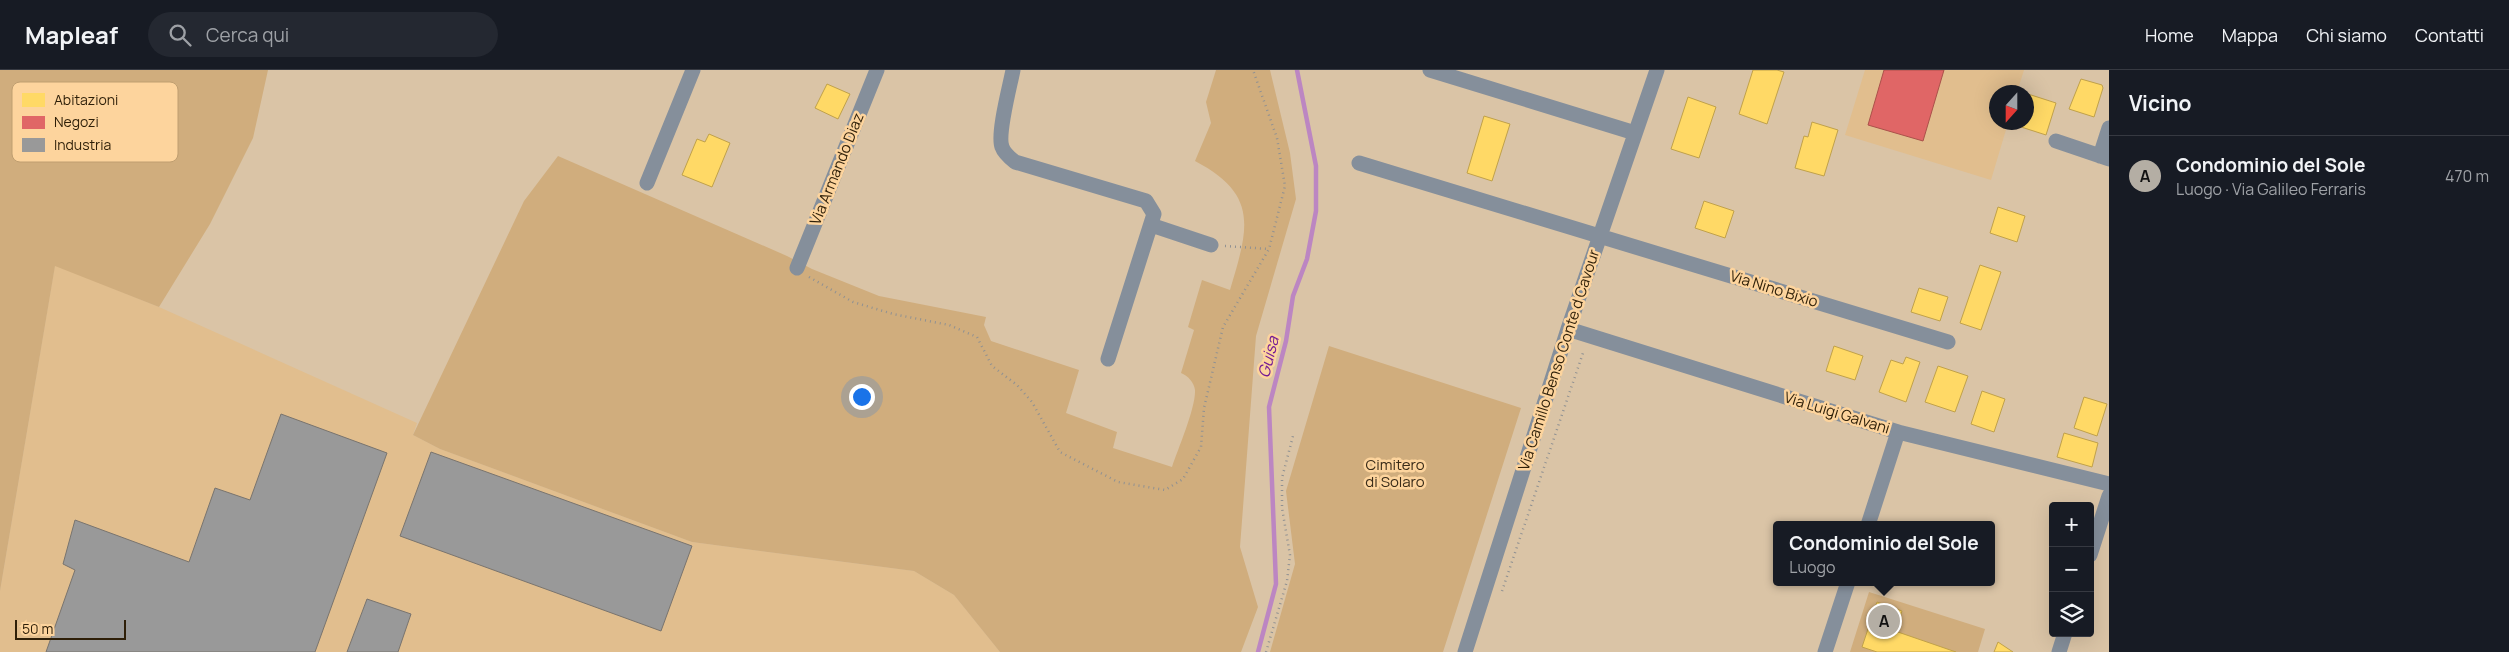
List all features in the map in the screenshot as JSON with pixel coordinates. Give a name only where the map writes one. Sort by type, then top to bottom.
[{"type":"street","points":[[647,183],[693,70]]},
{"type":"street","name":"Via Armando Diaz","points":[[797,268],[877,70]]},
{"type":"street","points":[[1013,70],[1001,134],[1002,148],[1007,156],[1015,162],[1146,201],[1154,214],[1108,359]]},
{"type":"street","points":[[1430,70],[1635,134]]},
{"type":"street","name":"Via Camillo Benso Conte d Cavour","points":[[1465,652],[1568,329],[1657,70]]},
{"type":"street","points":[[2056,141],[2104,157],[2109,128]]},
{"type":"street","name":"Via Nino Bixio","points":[[1359,163],[1948,342]]},
{"type":"street","points":[[1151,225],[1211,245]]},
{"type":"street","name":"Via Luigi Galvani","points":[[1568,329],[1898,432],[2109,484]]},
{"type":"street","points":[[1869,521],[1898,432]]},
{"type":"street","points":[[2093,547],[2109,496]]},
{"type":"street","points":[[1825,652],[1847,586]]},
{"type":"street","points":[[2059,652],[2064,637]]},
{"type":"path","points":[[1211,245],[1269,249]]},
{"type":"path","points":[[1266,652],[1287,581],[1290,556],[1282,508],[1282,478],[1293,436]]},
{"type":"path","points":[[1499,599],[1516,548]]},
{"type":"shaded area","points":[[1865,70],[2024,70],[2019,85],[1989,85],[1989,130],[2006,130],[1991,180],[1845,135]]},
{"type":"shaded area","points":[[55,265],[159,307],[417,423],[413,435],[440,449],[692,542],[914,571],[954,595],[1000,652],[0,652],[0,591]]},
{"type":"green space","points":[[0,70],[268,70],[253,138],[210,224],[159,307],[55,266],[0,591]]},
{"type":"green space","points":[[1216,70],[1270,70],[1290,153],[1296,199],[1256,336],[1240,547],[1258,607],[1241,652],[1000,652],[954,595],[914,571],[692,542],[440,449],[413,435],[524,201],[558,156],[787,256],[812,269],[879,296],[986,317],[984,325],[991,341],[1079,370],[1066,413],[1117,432],[1113,448],[1172,467],[1195,397],[1192,382],[1181,373],[1194,330],[1188,327],[1202,280],[1230,290],[1244,231],[1244,215],[1239,201],[1230,187],[1216,174],[1195,161],[1211,123],[1206,102]]},
{"type":"green space","name":"Cimitero di Solaro","points":[[1329,346],[1521,408],[1443,652],[1270,652],[1295,564],[1286,491]]},
{"type":"green space","points":[[1869,592],[1985,629],[1978,652],[1850,652]]},
{"type":"building: Abitazioni","points":[[1753,70],[1777,70],[1784,72],[1767,124],[1739,114]]},
{"type":"building: Abitazioni","points":[[2081,79],[2102,85],[2103,88],[2094,117],[2069,109]]},
{"type":"building: Abitazioni","points":[[827,84],[850,94],[838,119],[815,108]]},
{"type":"building: Abitazioni","points":[[2034,96],[2056,103],[2046,135],[2030,130],[2034,130]]},
{"type":"building: Abitazioni","points":[[1688,97],[1716,107],[1699,158],[1671,149]]},
{"type":"building: Abitazioni","points":[[1484,116],[1510,124],[1492,181],[1467,173]]},
{"type":"building: Abitazioni","points":[[1812,122],[1838,130],[1824,176],[1795,168],[1804,136],[1808,137]]},
{"type":"building: Abitazioni","points":[[709,134],[730,143],[712,187],[682,175],[697,139],[705,142]]},
{"type":"building: Abitazioni","points":[[1704,201],[1734,211],[1725,238],[1695,228]]},
{"type":"building: Abitazioni","points":[[1998,207],[2025,216],[2017,242],[1990,233]]},
{"type":"building: Abitazioni","points":[[1980,265],[2001,272],[1981,330],[1960,323]]},
{"type":"building: Abitazioni","points":[[1919,288],[1948,297],[1940,321],[1911,312]]},
{"type":"building: Abitazioni","points":[[1834,346],[1863,356],[1855,380],[1826,371]]},
{"type":"building: Abitazioni","points":[[1906,357],[1920,362],[1906,402],[1879,392],[1891,360],[1903,364]]},
{"type":"building: Abitazioni","points":[[1938,366],[1968,376],[1955,412],[1925,402]]},
{"type":"building: Abitazioni","points":[[1982,391],[2005,399],[1994,432],[1971,424]]},
{"type":"building: Abitazioni","points":[[2084,397],[2107,404],[2097,436],[2074,428]]},
{"type":"building: Abitazioni","points":[[2064,433],[2098,443],[2092,467],[2057,457]]},
{"type":"building: Abitazioni","points":[[1877,602],[1902,611],[1895,631],[1956,652],[1877,652],[1862,647]]},
{"type":"building: Abitazioni","points":[[1998,642],[2013,652],[1994,652]]},
{"type":"building: Negozi","points":[[1884,70],[1944,70],[1923,141],[1868,125]]},
{"type":"building: Industria","points":[[281,414],[387,453],[315,652],[46,652],[75,570],[63,564],[75,520],[189,562],[215,488],[250,500]]},
{"type":"building: Industria","points":[[431,452],[692,546],[661,631],[400,536]]},
{"type":"building: Industria","points":[[367,599],[411,614],[398,652],[347,652]]},
{"type":"waterway","name":"Guisa","points":[[1258,652],[1276,584],[1269,407],[1286,341],[1293,296],[1307,259],[1316,211],[1316,166],[1297,70]]},
{"type":"place","name":"Condominio del Sole","points":[[1884,621]]}]
